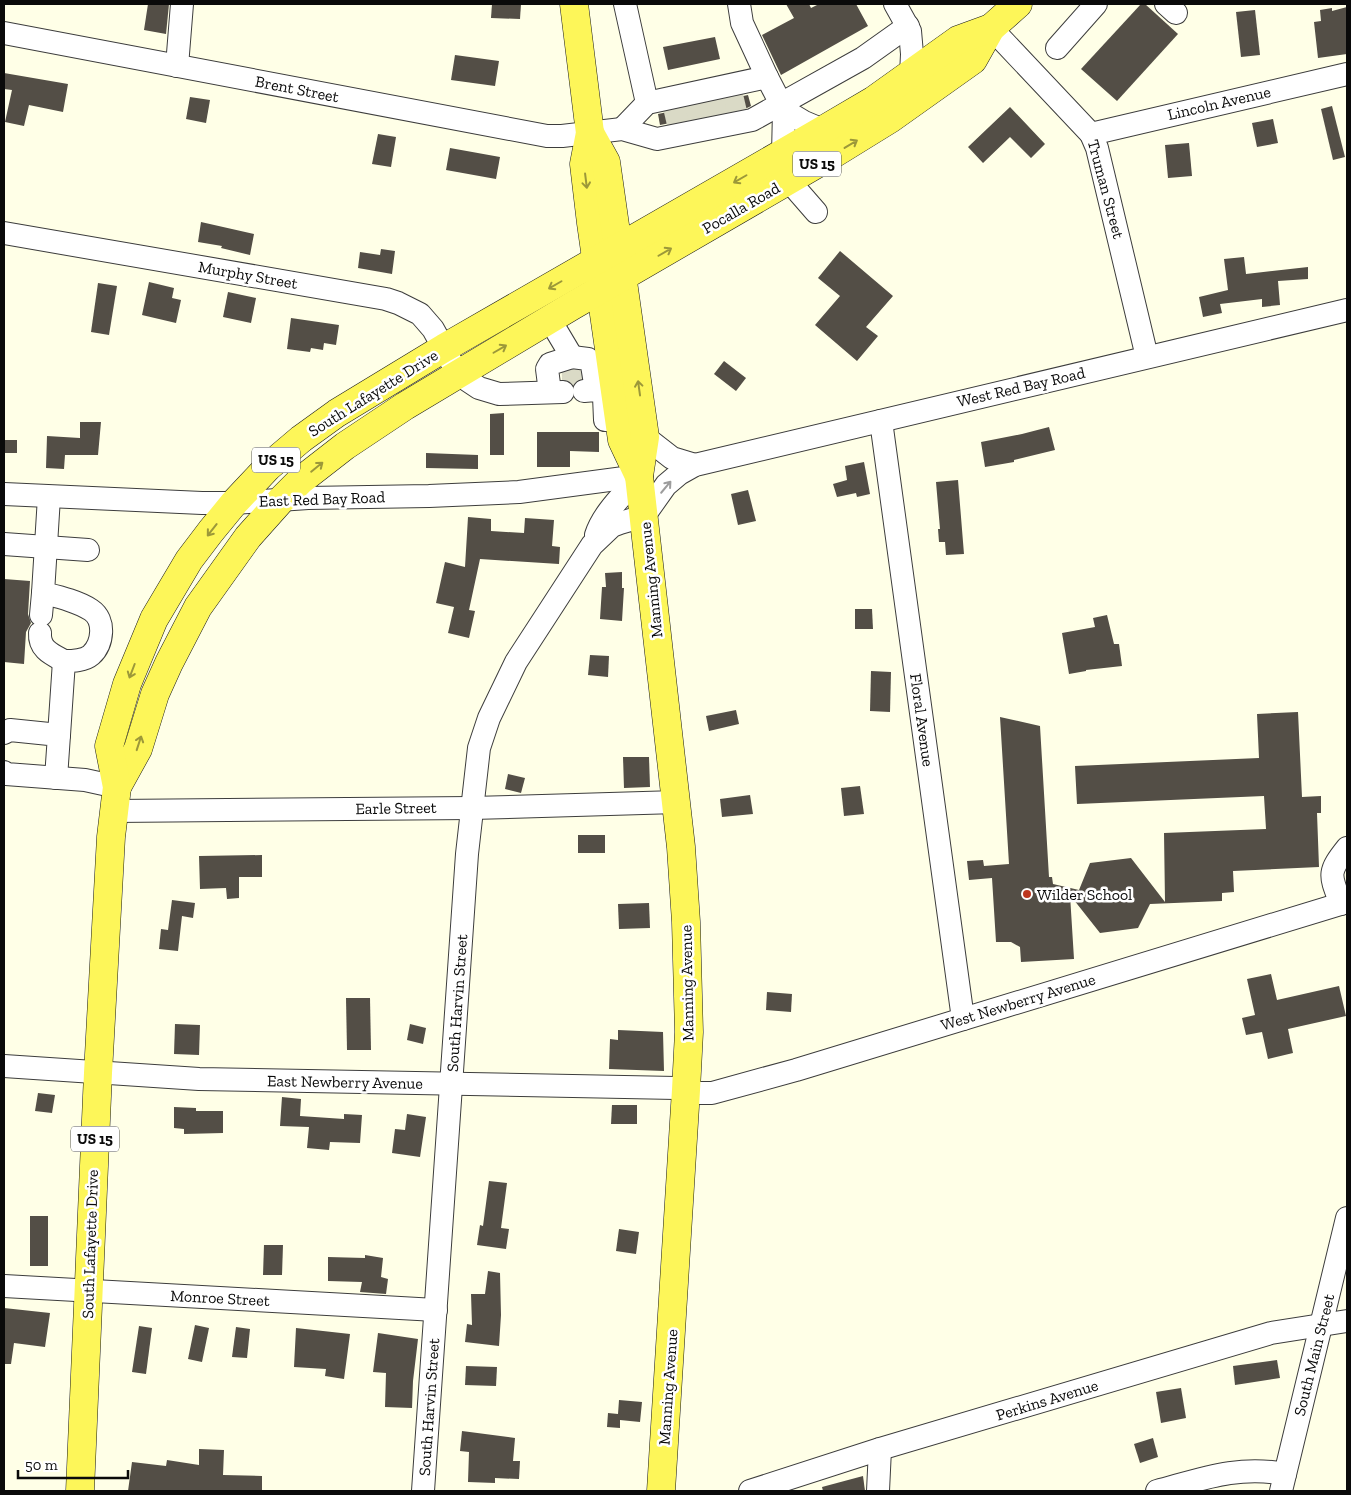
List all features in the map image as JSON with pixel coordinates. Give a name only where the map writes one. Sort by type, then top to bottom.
[{"type":"main road","name":"Manning Avenue","points":[[577,4],[590,133],[606,162],[608,254],[612,284],[645,437],[639,476],[677,802],[686,922],[689,1032],[661,1491]]},
{"type":"main road","name":"Pocalla Road","points":[[612,284],[890,119],[973,60],[991,28],[1018,4]]},
{"type":"main road","name":"Pocalla Road","points":[[608,254],[874,100],[958,40],[991,28]]},
{"type":"main road","name":"South Lafayette Drive","points":[[80,1491],[98,1072],[111,837],[116,799],[109,746],[127,684],[139,652],[154,618],[189,560],[234,503],[268,467],[301,439],[337,413],[444,348],[608,254]]},
{"type":"main road","name":"Manning Avenue","points":[[612,284],[578,378],[619,419],[622,440],[639,476]]},
{"type":"main road","name":"South Lafayette Drive","points":[[116,799],[138,750],[155,694],[182,635],[220,575],[248,537],[281,500],[307,475],[344,446],[458,374],[612,284]]},
{"type":"street","points":[[177,66],[182,4]]},
{"type":"street","points":[[625,4],[647,103]]},
{"type":"street","points":[[739,4],[742,23],[783,107],[785,132],[783,154]]},
{"type":"street","points":[[895,4],[909,29],[912,54],[911,74]]},
{"type":"street","points":[[1057,48],[1096,4]]},
{"type":"street","name":"Truman Street","points":[[991,28],[1091,134],[1097,148],[1147,357]]},
{"type":"street","points":[[647,103],[705,110],[752,120],[783,107],[909,29]]},
{"type":"street","points":[[909,29],[929,40],[950,45]]},
{"type":"street","name":"Brent Street","points":[[4,33],[547,136],[622,129]]},
{"type":"street","name":"Lincoln Avenue","points":[[1091,134],[1347,74]]},
{"type":"street","points":[[647,103],[622,129],[657,139],[705,110],[767,77]]},
{"type":"street","points":[[783,107],[804,122],[823,130]]},
{"type":"street","points":[[789,180],[816,212]]},
{"type":"street","name":"Murphy Street","points":[[4,233],[386,299],[420,314],[433,329],[458,374]]},
{"type":"street","name":"West Red Bay Road","points":[[644,516],[666,485],[679,474],[695,465],[1347,310]]},
{"type":"street","points":[[458,374],[479,388],[499,394],[578,378],[550,320]]},
{"type":"street","name":"Floral Avenue","points":[[881,420],[962,1019]]},
{"type":"street","points":[[645,437],[672,458],[695,465]]},
{"type":"street","name":"East Red Bay Road","points":[[4,494],[234,503],[308,498],[519,492],[639,476]]},
{"type":"street","name":"South Harvin Street","points":[[592,545],[598,528],[639,476]]},
{"type":"street","points":[[43,593],[69,600],[92,611],[99,621],[102,632],[99,645],[90,656],[64,661],[48,653],[42,646],[40,624],[49,497]]},
{"type":"street","name":"South Harvin Street","points":[[423,1491],[472,808],[479,748],[489,718],[516,662],[592,545],[612,526],[644,516]]},
{"type":"street","points":[[4,544],[88,550]]},
{"type":"street","points":[[56,778],[64,661]]},
{"type":"street","points":[[4,733],[10,730],[59,735]]},
{"type":"street","name":"Earle Street","points":[[4,772],[6,774],[85,780],[116,799],[472,808],[677,802]]},
{"type":"street","points":[[1344,903],[1332,880],[1332,872],[1335,864],[1347,848]]},
{"type":"street","name":"West Newberry Avenue","points":[[686,1090],[699,1093],[720,1092],[1344,903]]},
{"type":"street","name":"East Newberry Avenue","points":[[4,1066],[199,1079],[676,1088],[686,1090]]},
{"type":"street","name":"South Main Street","points":[[1283,1483],[1347,1218]]},
{"type":"street","name":"Monroe Street","points":[[4,1286],[436,1310]]},
{"type":"street","name":"Perkins Avenue","points":[[750,1491],[880,1449],[1271,1333],[1347,1321]]},
{"type":"street","points":[[878,1491],[880,1449]]},
{"type":"street","points":[[1157,1491],[1232,1472],[1266,1471],[1283,1483]]},
{"type":"building","points":[[148,4],[169,4],[166,34],[144,30]]},
{"type":"building","points":[[492,4],[521,4],[520,19],[491,18]]},
{"type":"building","points":[[786,4],[809,4],[811,8],[819,4],[856,4],[868,26],[781,75],[762,35],[794,18]]},
{"type":"building","points":[[1141,4],[1145,4],[1178,34],[1117,101],[1081,69]]},
{"type":"building","points":[[1347,7],[1347,54],[1318,58],[1314,22],[1321,21],[1320,10],[1332,8],[1332,11]]},
{"type":"building","points":[[1255,10],[1260,55],[1241,57],[1236,12]]},
{"type":"building","points":[[715,37],[720,59],[668,70],[663,47]]},
{"type":"building","points":[[455,55],[499,61],[495,86],[451,80]]},
{"type":"building","points":[[4,73],[68,84],[63,112],[29,105],[24,126],[5,122],[12,90],[4,89]]},
{"type":"building","points":[[748,95],[751,106],[747,108],[660,125],[658,114]]},
{"type":"building","points":[[190,97],[210,100],[206,123],[186,119]]},
{"type":"building","points":[[1332,106],[1345,157],[1333,160],[1321,109]]},
{"type":"building","points":[[1010,107],[1045,144],[1031,158],[1010,137],[983,163],[968,147]]},
{"type":"building","points":[[1273,119],[1278,143],[1257,147],[1252,123]]},
{"type":"building","points":[[378,134],[396,137],[391,167],[372,164]]},
{"type":"building","points":[[1189,143],[1192,176],[1168,178],[1165,145]]},
{"type":"building","points":[[450,148],[500,157],[496,179],[446,170]]},
{"type":"building","points":[[201,222],[254,234],[250,255],[221,248],[222,246],[198,242]]},
{"type":"building","points":[[381,249],[395,251],[392,274],[358,268],[360,252],[380,255]]},
{"type":"building","points":[[840,251],[893,296],[866,327],[878,336],[857,361],[815,325],[840,296],[818,278]]},
{"type":"building","points":[[1244,257],[1246,274],[1308,267],[1308,279],[1278,281],[1280,305],[1262,307],[1262,299],[1220,304],[1222,313],[1203,317],[1199,297],[1228,290],[1224,259]]},
{"type":"building","points":[[149,282],[174,288],[172,298],[181,300],[176,323],[142,315]]},
{"type":"building","points":[[98,283],[117,286],[109,335],[91,332]]},
{"type":"building","points":[[228,292],[256,298],[251,323],[223,317]]},
{"type":"building","points":[[291,318],[339,325],[336,345],[324,343],[323,350],[311,348],[310,352],[287,349]]},
{"type":"building","points":[[724,361],[746,378],[736,391],[714,374]]},
{"type":"building","points":[[573,370],[580,371],[581,379],[573,384],[569,380],[562,379],[562,374]]},
{"type":"building","points":[[504,413],[504,455],[490,455],[490,414]]},
{"type":"building","points":[[80,422],[101,422],[98,455],[65,455],[64,469],[46,468],[47,436],[80,438]]},
{"type":"building","points":[[1049,427],[1055,450],[1014,460],[1014,462],[985,467],[981,442]]},
{"type":"building","points":[[537,432],[599,432],[599,452],[570,451],[570,467],[537,467]]},
{"type":"building","points":[[4,440],[17,440],[17,453],[4,453]]},
{"type":"building","points":[[426,453],[478,455],[478,469],[426,468]]},
{"type":"building","points":[[864,462],[870,494],[857,497],[856,493],[837,497],[833,484],[847,480],[845,466]]},
{"type":"building","points":[[958,480],[964,554],[946,555],[945,542],[939,542],[938,529],[940,529],[936,482]]},
{"type":"building","points":[[748,490],[756,521],[738,525],[731,494]]},
{"type":"building","points":[[468,517],[491,519],[491,531],[524,533],[525,518],[554,520],[552,546],[560,547],[559,564],[480,559],[469,610],[475,611],[469,638],[448,633],[454,607],[436,603],[445,562],[465,567]]},
{"type":"building","points":[[622,572],[622,588],[624,588],[622,621],[600,619],[602,587],[606,587],[605,573]]},
{"type":"building","points":[[4,579],[30,581],[28,614],[31,623],[26,632],[24,664],[4,662]]},
{"type":"building","points":[[855,609],[872,609],[873,629],[855,629]]},
{"type":"building","points":[[1107,615],[1114,644],[1119,644],[1122,666],[1069,674],[1062,633],[1095,627],[1093,618]]},
{"type":"building","points":[[590,655],[609,656],[608,677],[588,675]]},
{"type":"building","points":[[871,671],[891,672],[890,712],[870,711]]},
{"type":"building","points":[[736,710],[739,724],[709,731],[706,716]]},
{"type":"building","points":[[1298,712],[1302,797],[1321,796],[1321,813],[1317,813],[1319,867],[1233,871],[1234,892],[1222,893],[1222,901],[1150,904],[1138,928],[1100,933],[1070,895],[1074,959],[1021,962],[1020,947],[1011,942],[996,942],[992,878],[969,880],[967,861],[983,860],[984,866],[1009,864],[1000,717],[1040,726],[1049,877],[1052,877],[1053,884],[1079,890],[1090,863],[1131,858],[1165,902],[1164,833],[1266,829],[1264,796],[1077,804],[1075,766],[1259,758],[1257,714]]},
{"type":"building","points":[[623,757],[649,757],[650,787],[624,788]]},
{"type":"building","points":[[508,774],[525,778],[521,793],[505,789]]},
{"type":"building","points":[[860,786],[864,814],[844,816],[841,788]]},
{"type":"building","points":[[750,795],[753,814],[722,817],[720,799]]},
{"type":"building","points":[[578,835],[605,835],[605,853],[578,853]]},
{"type":"building","points":[[262,855],[262,877],[239,877],[239,898],[227,899],[226,888],[200,889],[199,856]]},
{"type":"building","points":[[172,900],[195,903],[193,918],[182,916],[178,951],[159,949],[161,929],[168,930]]},
{"type":"building","points":[[649,903],[650,928],[619,929],[618,904]]},
{"type":"building","points":[[1271,974],[1277,1000],[1339,986],[1346,1016],[1288,1029],[1293,1053],[1268,1059],[1262,1032],[1246,1035],[1242,1018],[1255,1015],[1247,979]]},
{"type":"building","points":[[767,992],[792,994],[791,1012],[766,1010]]},
{"type":"building","points":[[346,998],[370,998],[371,1050],[347,1050]]},
{"type":"building","points":[[175,1024],[200,1025],[199,1055],[174,1054]]},
{"type":"building","points":[[410,1024],[426,1028],[423,1044],[407,1040]]},
{"type":"building","points":[[618,1030],[663,1032],[664,1071],[609,1069],[610,1039],[618,1040]]},
{"type":"building","points":[[38,1093],[55,1095],[52,1113],[35,1111]]},
{"type":"building","points":[[282,1097],[301,1099],[300,1116],[344,1119],[344,1114],[362,1115],[360,1143],[330,1142],[329,1150],[307,1148],[309,1127],[280,1126]]},
{"type":"building","points":[[612,1105],[637,1105],[637,1124],[611,1124]]},
{"type":"building","points":[[174,1107],[196,1108],[196,1111],[223,1111],[223,1133],[184,1134],[184,1129],[174,1128]]},
{"type":"building","points":[[407,1114],[426,1117],[420,1157],[392,1153],[395,1129],[405,1130]]},
{"type":"building","points":[[489,1181],[507,1183],[501,1228],[509,1229],[506,1249],[477,1245],[480,1225],[483,1226]]},
{"type":"building","points":[[30,1216],[48,1216],[48,1266],[30,1266]]},
{"type":"building","points":[[619,1229],[639,1232],[636,1254],[616,1251]]},
{"type":"building","points":[[264,1245],[283,1245],[282,1275],[263,1275]]},
{"type":"building","points":[[365,1255],[383,1258],[381,1277],[388,1279],[386,1294],[360,1292],[362,1282],[328,1281],[328,1257],[365,1258]]},
{"type":"building","points":[[488,1271],[500,1273],[501,1315],[499,1346],[465,1342],[467,1324],[472,1325],[471,1294],[485,1294]]},
{"type":"building","points":[[4,1308],[50,1313],[45,1347],[14,1343],[11,1364],[4,1364]]},
{"type":"building","points":[[195,1325],[209,1328],[202,1362],[188,1359]]},
{"type":"building","points":[[139,1326],[152,1328],[146,1374],[132,1372]]},
{"type":"building","points":[[236,1327],[250,1329],[247,1358],[232,1357]]},
{"type":"building","points":[[296,1328],[350,1334],[344,1379],[325,1376],[326,1369],[294,1367]]},
{"type":"building","points":[[378,1333],[418,1339],[412,1408],[385,1407],[386,1373],[373,1372]]},
{"type":"building","points":[[1277,1360],[1280,1378],[1235,1385],[1233,1366]]},
{"type":"building","points":[[466,1366],[497,1367],[496,1386],[465,1385]]},
{"type":"building","points":[[1181,1388],[1186,1418],[1161,1423],[1156,1392]]},
{"type":"building","points":[[619,1400],[642,1402],[640,1422],[620,1420],[620,1428],[607,1427],[608,1413],[618,1414]]},
{"type":"building","points":[[462,1431],[515,1438],[513,1461],[520,1461],[519,1479],[495,1478],[495,1483],[468,1482],[469,1452],[460,1451]]},
{"type":"building","points":[[1153,1438],[1158,1457],[1140,1463],[1134,1444]]},
{"type":"building","points":[[199,1449],[224,1450],[223,1475],[262,1476],[262,1491],[128,1491],[132,1462],[166,1466],[167,1460],[199,1465]]},
{"type":"building","points":[[863,1476],[865,1491],[823,1491],[822,1487]]},
{"type":"tunnel","points":[[732,95],[736,112]]},
{"type":"tunnel","points":[[713,99],[716,116]]},
{"type":"tunnel","points":[[695,103],[698,120]]},
{"type":"tunnel","points":[[674,107],[678,124]]},
{"type":"tunnel","points":[[562,378],[583,377]]},
{"type":"place","name":"Wilder School","points":[[1027,894]]}]
